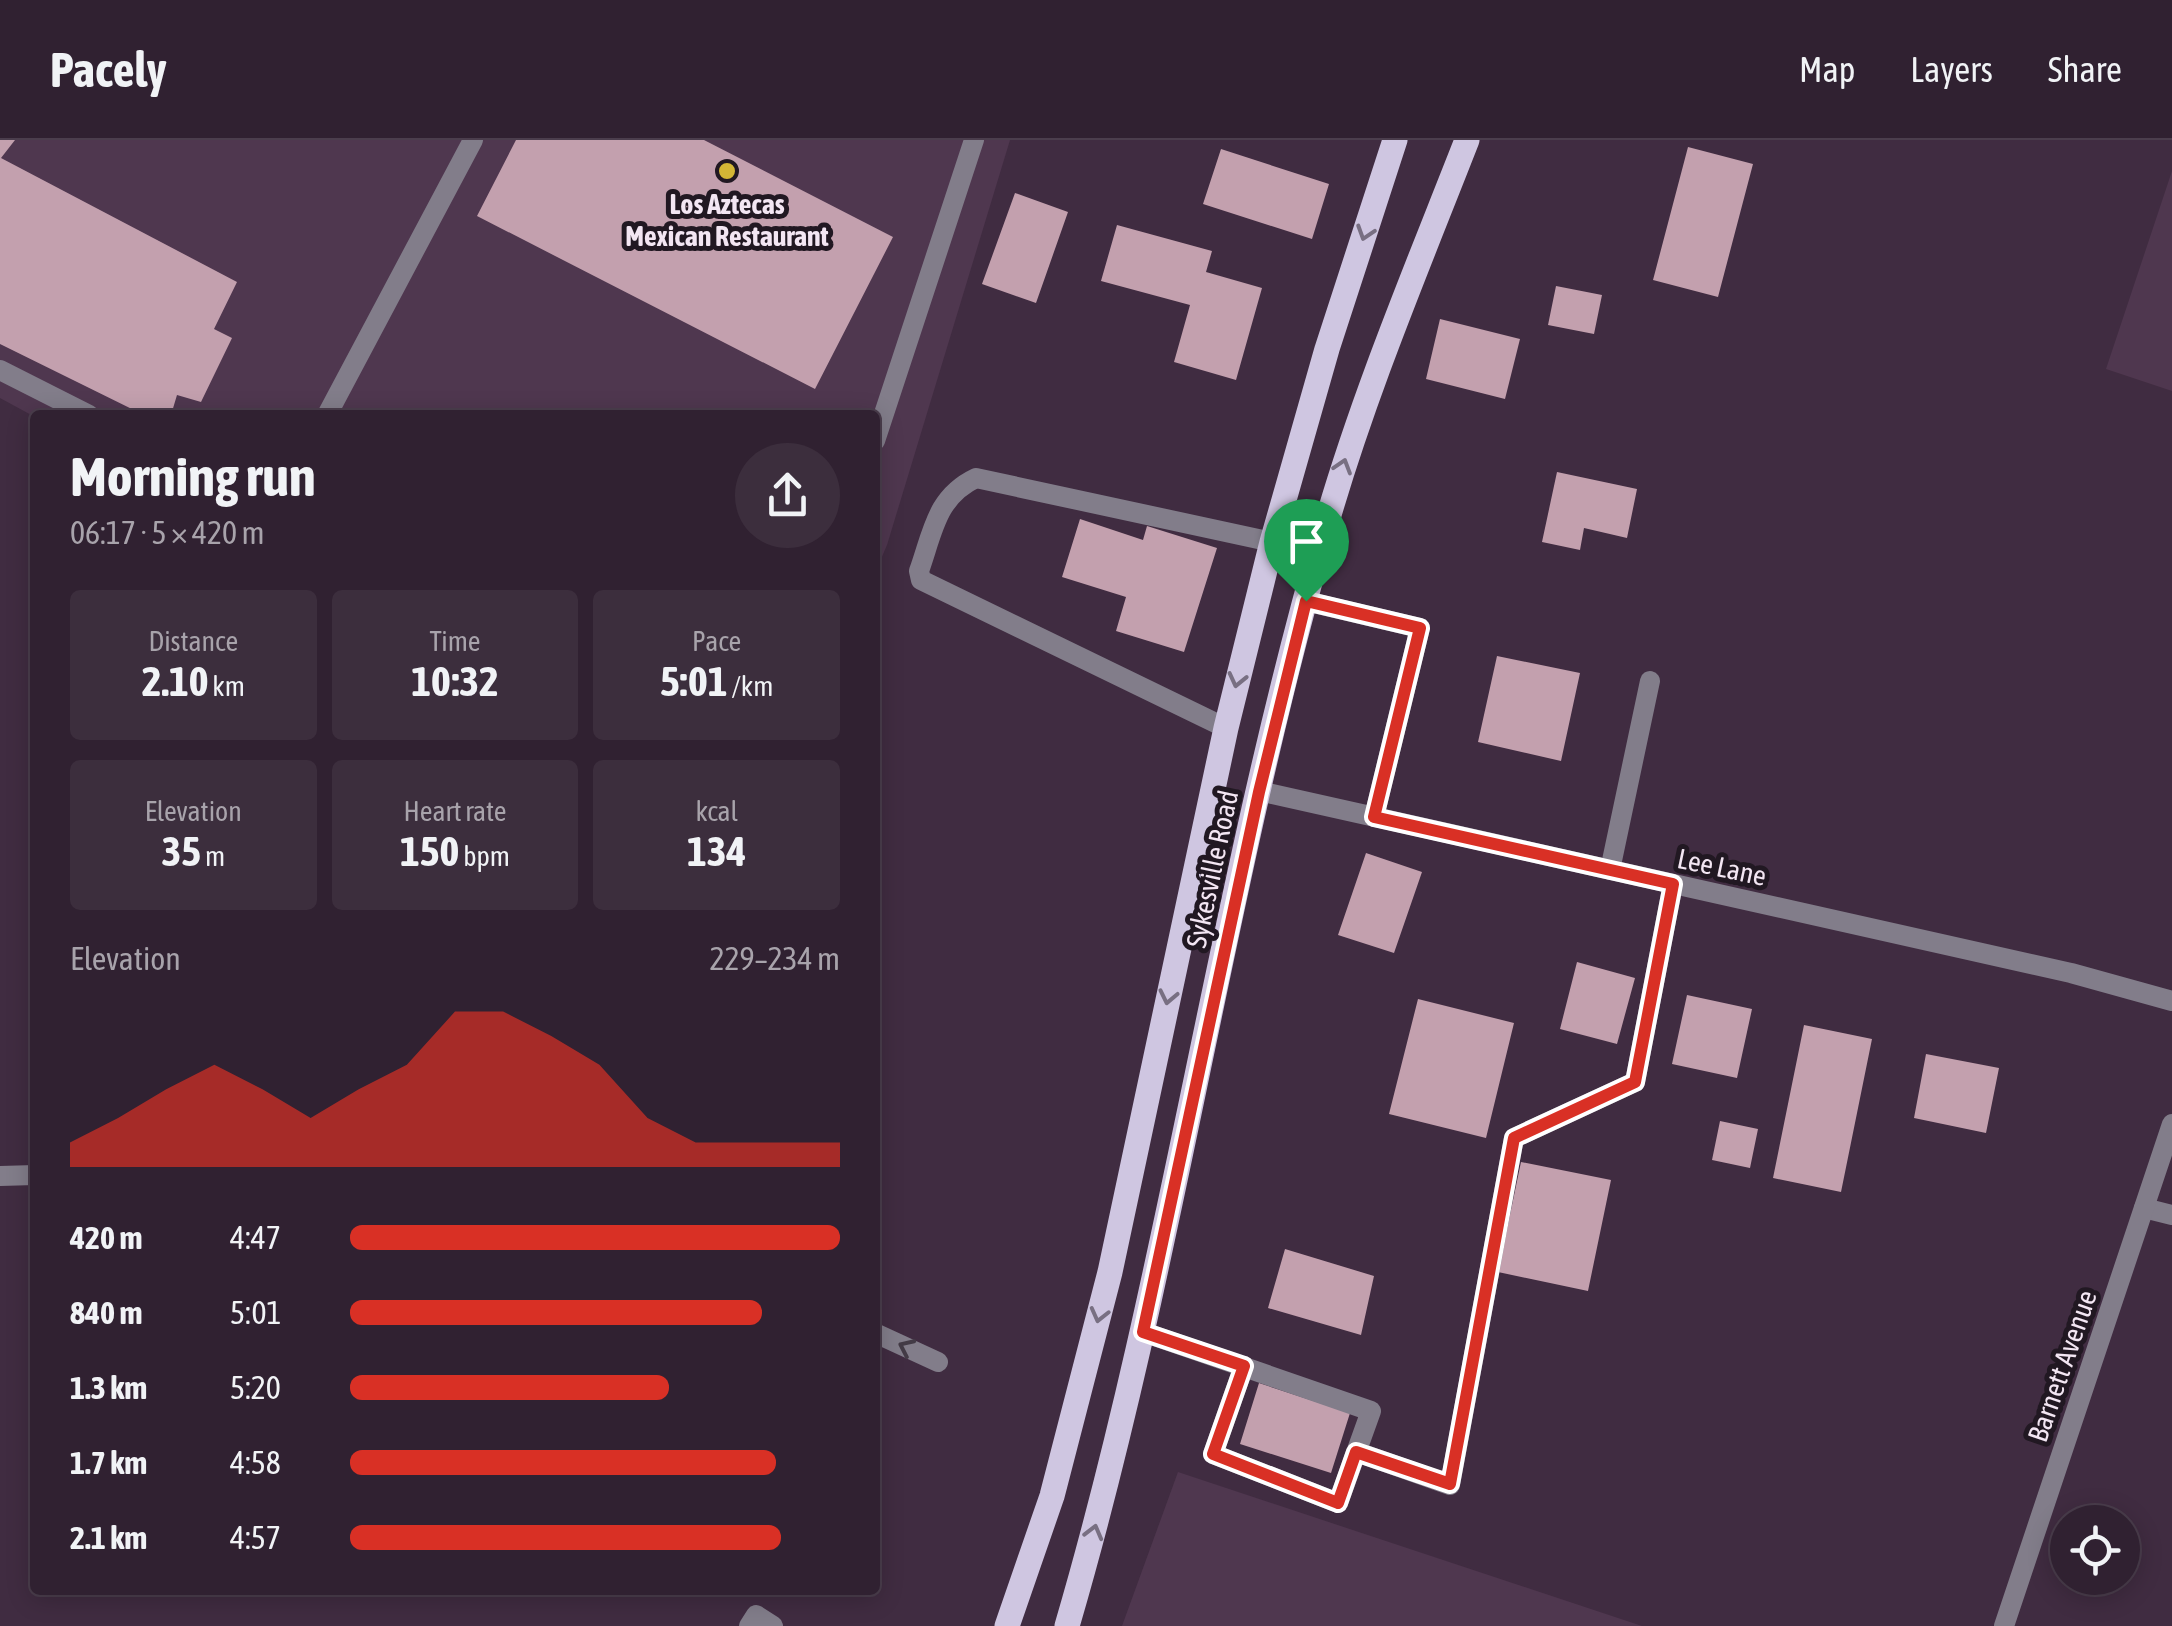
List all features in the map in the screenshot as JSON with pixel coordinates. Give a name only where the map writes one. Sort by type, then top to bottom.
[{"type":"main road","name":"Sykesville Road","points":[[1007,1626],[1052,1496],[1110,1272],[1226,728],[1272,542],[1327,349],[1394,140]]},
{"type":"main road","name":"Sykesville Road","points":[[1066,1626],[1112,1467],[1259,792],[1306,601],[1370,384],[1467,140]]},
{"type":"street","points":[[330,410],[473,140]]},
{"type":"street","points":[[880,426],[974,140]]},
{"type":"street","points":[[0,370],[79,410]]},
{"type":"street","points":[[1226,728],[922,580],[919,570],[944,501],[956,487],[976,478],[1272,542]]},
{"type":"street","points":[[1306,601],[1420,628],[1374,817]]},
{"type":"street","points":[[1610,870],[1650,681]]},
{"type":"street","name":"Lee Lane","points":[[1259,792],[2072,973],[2172,1001]]},
{"type":"street","points":[[1356,1452],[1450,1484],[1514,1138],[1635,1082],[1673,884]]},
{"type":"street","name":"Barnett Avenue","points":[[2004,1626],[2172,1124]]},
{"type":"street","points":[[0,1176],[30,1174]]},
{"type":"street","points":[[2144,1208],[2172,1215]]},
{"type":"street","points":[[1143,1332],[1244,1366],[1371,1412],[1338,1503],[1213,1454],[1244,1366]]},
{"type":"street","points":[[880,1335],[938,1362]]},
{"type":"street","points":[[749,1626],[756,1615],[774,1626]]},
{"type":"shaded area","points":[[0,140],[1010,140],[880,561],[880,410],[30,410],[30,414],[0,398]]},
{"type":"shaded area","points":[[2172,171],[2172,391],[2106,369]]},
{"type":"shaded area","points":[[1178,1472],[1642,1626],[1122,1626]]},
{"type":"building","points":[[0,140],[15,140],[1,158],[237,282],[214,329],[232,338],[201,402],[177,395],[172,410],[134,410],[0,344]]},
{"type":"building","points":[[516,140],[704,140],[893,237],[815,389],[477,216]]},
{"type":"building","points":[[1688,147],[1753,164],[1718,297],[1653,280]]},
{"type":"building","points":[[1221,149],[1329,184],[1312,239],[1203,204]]},
{"type":"building","points":[[1015,193],[1068,212],[1036,303],[982,284]]},
{"type":"building","points":[[1117,225],[1212,251],[1206,272],[1262,288],[1236,380],[1174,362],[1190,305],[1101,281]]},
{"type":"building","points":[[1556,286],[1602,295],[1594,334],[1548,325]]},
{"type":"building","points":[[1440,319],[1520,339],[1505,399],[1426,379]]},
{"type":"building","points":[[1557,472],[1637,489],[1627,538],[1584,528],[1580,550],[1542,542]]},
{"type":"building","points":[[1080,519],[1143,540],[1147,526],[1217,548],[1184,652],[1116,631],[1126,597],[1062,577]]},
{"type":"building","points":[[1497,656],[1580,673],[1561,761],[1478,742]]},
{"type":"building","points":[[1366,853],[1422,872],[1394,953],[1338,935]]},
{"type":"building","points":[[1577,962],[1635,978],[1617,1044],[1560,1029]]},
{"type":"building","points":[[1687,995],[1752,1009],[1737,1078],[1672,1064]]},
{"type":"building","points":[[1418,999],[1514,1023],[1486,1138],[1389,1114]]},
{"type":"building","points":[[1804,1025],[1872,1039],[1841,1192],[1773,1178]]},
{"type":"building","points":[[1926,1054],[1999,1068],[1986,1133],[1914,1118]]},
{"type":"building","points":[[1720,1121],[1758,1129],[1750,1168],[1712,1160]]},
{"type":"building","points":[[1521,1162],[1611,1180],[1588,1291],[1498,1272]]},
{"type":"building","points":[[1285,1249],[1374,1276],[1361,1335],[1268,1308]]},
{"type":"building","points":[[1259,1383],[1350,1413],[1331,1473],[1240,1444]]},
{"type":"place","name":"Los Aztecas Mexican Restaurant","points":[[727,171]]},
{"type":"route","points":[[1306,601],[1420,628],[1374,817],[1673,884],[1635,1082],[1514,1138],[1450,1484],[1356,1452],[1338,1503],[1213,1454],[1244,1366],[1143,1332],[1259,792],[1306,601]]}]
